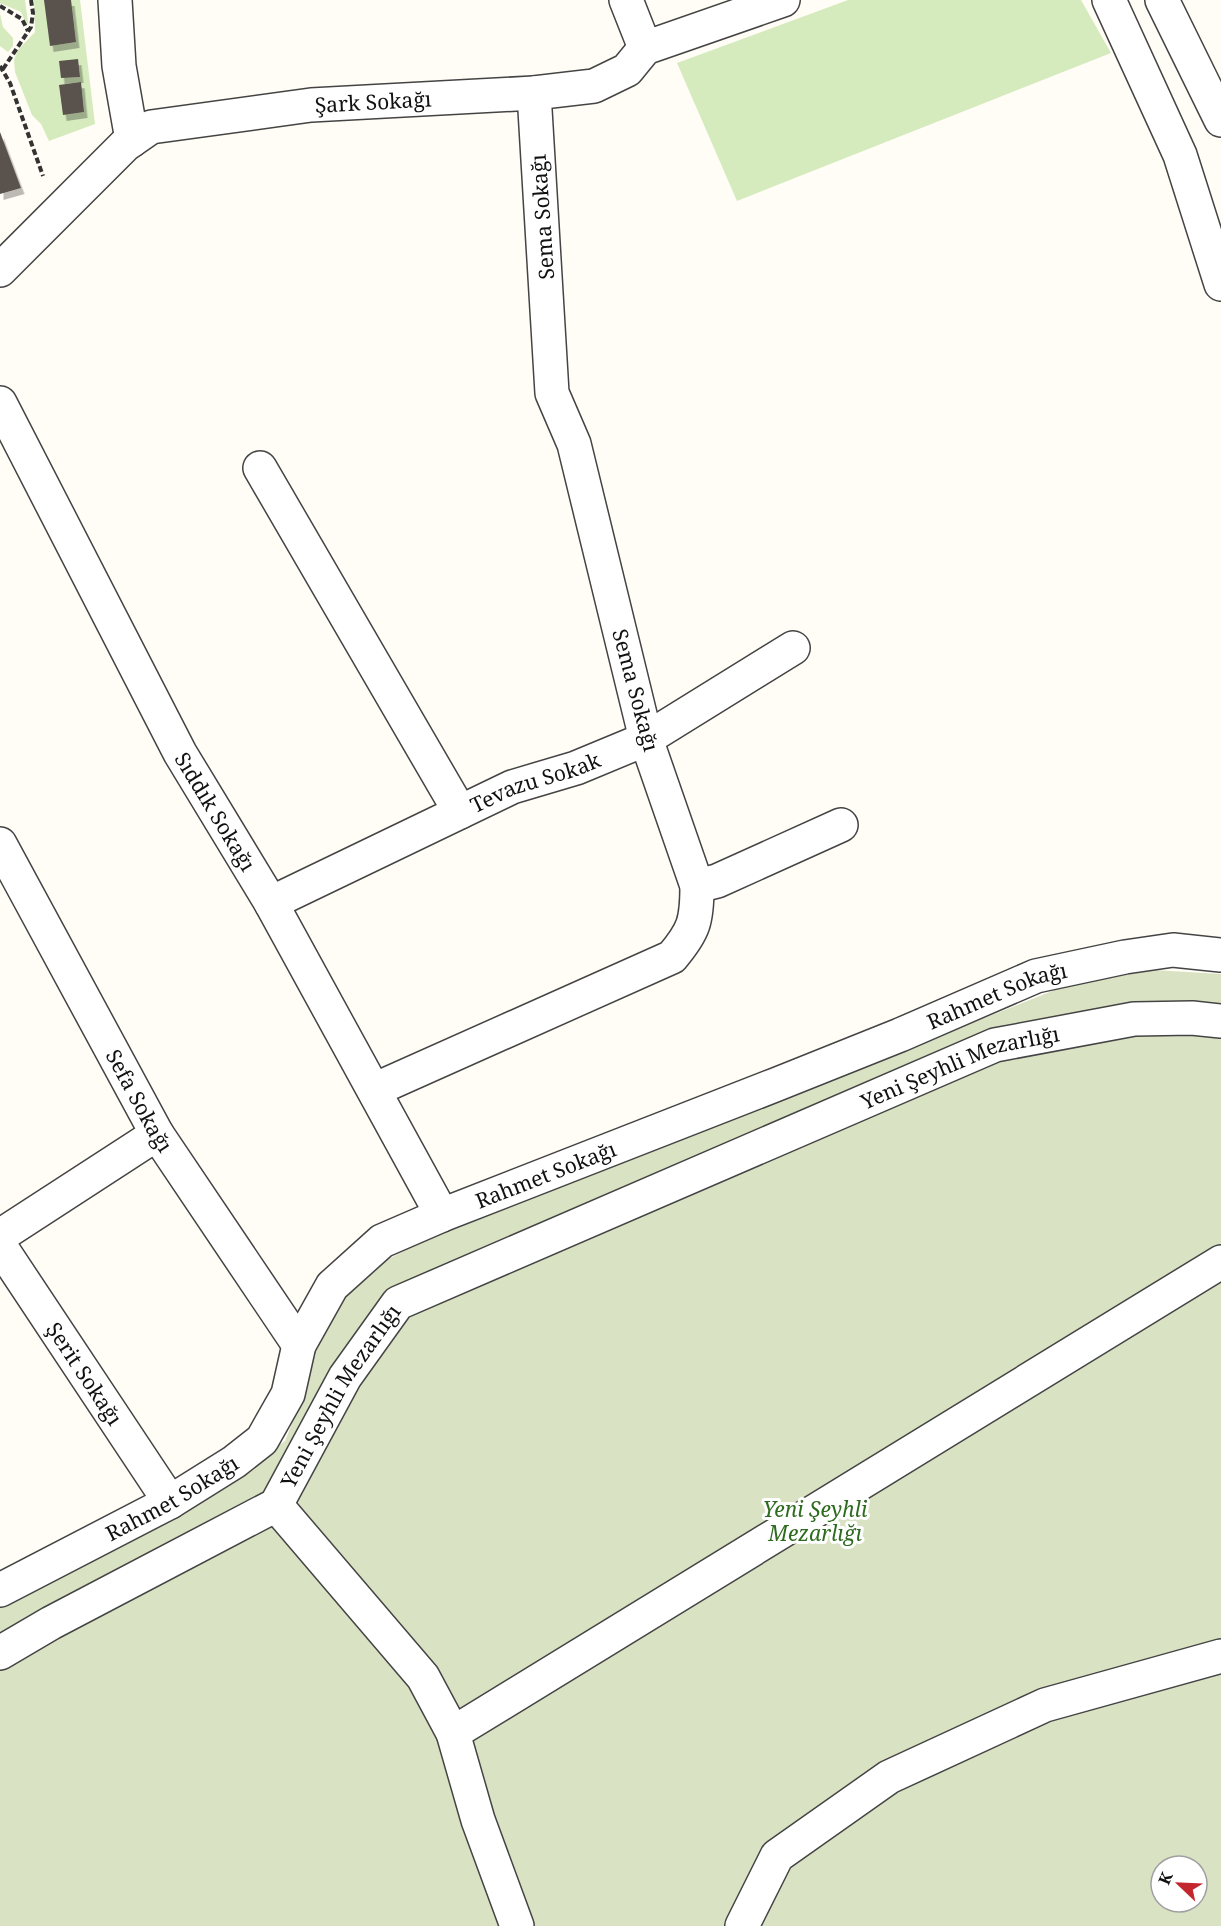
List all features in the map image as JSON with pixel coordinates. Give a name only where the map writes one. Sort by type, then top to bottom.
[{"type":"street","points":[[115,0],[119,66],[132,140]]},
{"type":"street","points":[[626,0],[645,48],[783,0]]},
{"type":"street","points":[[1109,0],[1180,154],[1221,284]]},
{"type":"street","points":[[1162,0],[1220,116]]},
{"type":"street","name":"Şark Sokağı","points":[[0,270],[132,140],[151,127],[311,105],[534,93],[594,86],[627,70],[645,48]]},
{"type":"street","name":"Sema Sokağı","points":[[374,1090],[672,957],[689,938],[697,911],[697,886],[646,739],[574,444],[552,393],[534,93]]},
{"type":"street","name":"Sıddık Sokağı","points":[[0,403],[180,753],[271,903],[442,1215]]},
{"type":"street","points":[[260,468],[459,812]]},
{"type":"street","name":"Tevazu Sokak","points":[[271,903],[512,787],[576,768],[646,739],[793,648]]},
{"type":"street","points":[[697,886],[717,881],[841,825]]},
{"type":"street","name":"Sefa Sokağı","points":[[0,844],[157,1134],[299,1345]]},
{"type":"street","name":"Rahmet Sokağı","points":[[0,1590],[170,1502],[234,1462],[262,1440],[288,1394],[299,1345],[332,1286],[382,1241],[442,1215],[827,1064],[1036,976],[1125,957],[1173,951],[1221,955]]},
{"type":"street","name":"Yeni Şeyhli Mezarlığı","points":[[0,1653],[51,1623],[276,1505],[345,1377],[398,1303],[995,1046],[1134,1019],[1192,1018],[1221,1022]]},
{"type":"street","points":[[0,1236],[157,1134]]},
{"type":"street","name":"Şerit Sokağı","points":[[0,1246],[170,1502]]},
{"type":"street","points":[[453,1733],[1221,1262]]},
{"type":"street","name":"Yeni Şeyhli Mezarlığı","points":[[276,1505],[423,1677],[453,1733],[478,1820],[517,1926]]},
{"type":"street","points":[[742,1926],[777,1856],[889,1777],[1045,1705],[1221,1656]]},
{"type":"path","points":[[31,0],[33,13],[31,27],[1,68],[10,83],[56,214]]},
{"type":"path","points":[[0,6],[22,19],[28,32]]},
{"type":"green space","points":[[0,0],[25,0],[27,26],[21,12],[0,3]]},
{"type":"green space","points":[[34,0],[80,0],[95,124],[49,141],[41,124],[32,115],[15,72],[14,60],[18,50],[35,32]]},
{"type":"green space","points":[[848,0],[1081,0],[1111,53],[737,201],[677,63]]},
{"type":"green space","points":[[0,14],[3,27],[13,38],[13,46],[8,52],[0,46]]},
{"type":"green space","name":"Yeni Şeyhli Mezarlığı","points":[[1154,970],[1221,974],[1221,1926],[0,1926],[0,1605],[194,1503],[285,1441],[297,1411],[312,1355],[351,1285],[381,1263],[425,1240],[1065,986]]},
{"type":"building","points":[[44,0],[71,0],[76,42],[50,46]]},
{"type":"building","points":[[78,59],[80,77],[61,78],[59,61]]},
{"type":"building","points":[[81,82],[84,112],[63,115],[59,85]]},
{"type":"building","points":[[0,132],[21,188],[0,194]]}]
